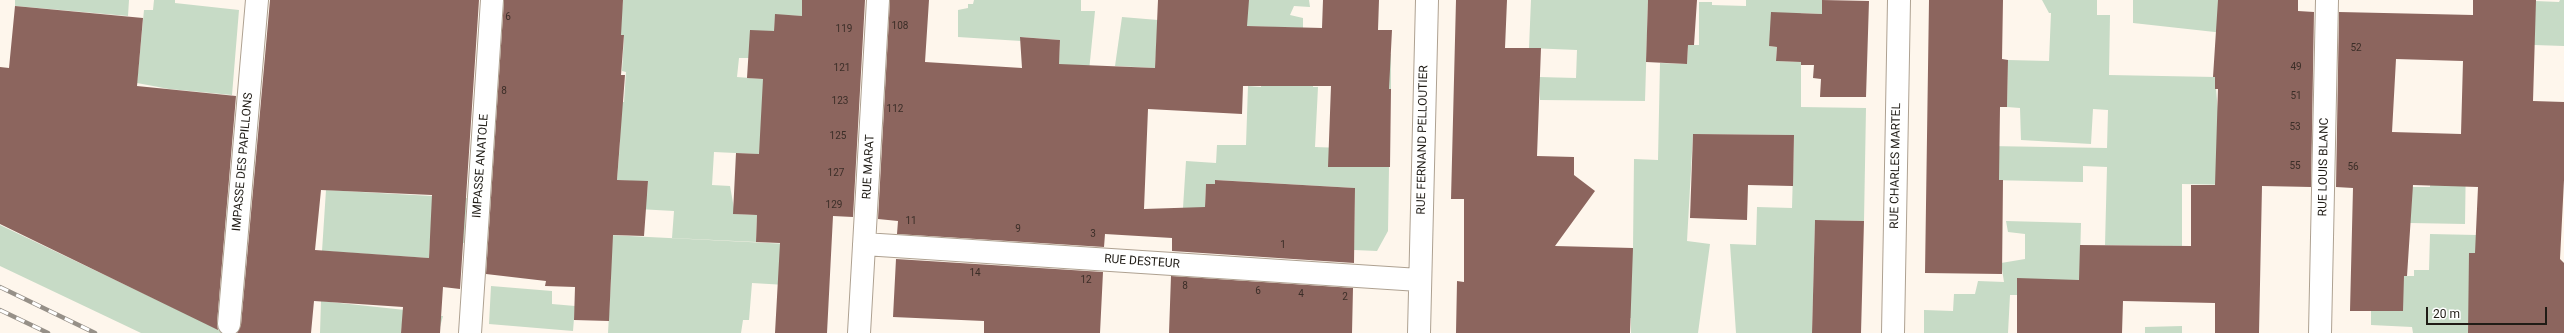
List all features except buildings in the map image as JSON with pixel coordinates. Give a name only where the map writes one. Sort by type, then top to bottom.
[{"type":"street","name":"IMPASSE DES PAPILLONS","points":[[229,324],[257,0]]},
{"type":"street","name":"IMPASSE ANATOLE","points":[[470,333],[492,0]]},
{"type":"street","name":"RUE MARAT","points":[[859,333],[878,0]]},
{"type":"street","name":"RUE FERNAND PELLOUTIER","points":[[1419,333],[1419,280],[1427,0]]},
{"type":"street","name":"RUE CHARLES MARTEL","points":[[1893,333],[1899,0]]},
{"type":"street","name":"RUE LOUIS BLANC","points":[[2320,333],[2327,0]]},
{"type":"street","name":"RUE DESTEUR","points":[[864,244],[1419,280]]},
{"type":"green space","points":[[15,0],[129,0],[128,16],[15,6]]},
{"type":"green space","points":[[154,0],[175,0],[175,3],[239,10],[232,95],[169,89],[137,83],[144,10],[153,10]]},
{"type":"green space","points":[[623,0],[802,0],[802,16],[775,15],[774,43],[769,58],[739,58],[737,77],[763,79],[799,156],[714,152],[712,185],[730,186],[735,214],[757,215],[756,242],[672,238],[674,211],[620,208],[639,194],[647,195],[648,182],[617,180],[620,142],[618,141],[620,102],[624,102],[626,72],[622,71],[624,36],[619,35]]},
{"type":"green space","points":[[974,0],[1081,0],[1081,11],[1095,11],[1089,71],[1058,78],[1060,40],[1021,37],[1021,41],[958,37],[958,10],[968,8],[968,4],[973,4]]},
{"type":"green space","points":[[1248,0],[1309,0],[1310,7],[1294,6],[1290,15],[1303,18],[1303,28],[1246,26]]},
{"type":"green space","points":[[1531,0],[1648,0],[1645,101],[1540,100],[1539,77],[1576,78],[1577,50],[1529,48]]},
{"type":"green space","points":[[1746,0],[1822,0],[1822,14],[1801,13],[1800,20],[1769,46],[1777,47],[1776,61],[1801,62],[1801,107],[1866,108],[1864,221],[1815,220],[1812,333],[1736,333],[1730,244],[1756,245],[1757,207],[1792,208],[1794,135],[1693,134],[1687,241],[1710,244],[1698,333],[1631,333],[1631,318],[1595,317],[1633,248],[1634,159],[1658,160],[1660,63],[1687,64],[1688,45],[1699,45],[1699,2],[1712,2],[1712,5],[1746,6]]},
{"type":"green space","points":[[2042,0],[2097,0],[2097,15],[2110,15],[2109,75],[2215,77],[2218,112],[2239,185],[2182,184],[2182,246],[2105,245],[2107,167],[2083,166],[2083,182],[1989,180],[1989,146],[2107,148],[2108,110],[2093,109],[2091,144],[2021,140],[2020,108],[2007,107],[2008,60],[2049,61],[2051,13],[2049,13]]},
{"type":"green space","points":[[2133,0],[2218,0],[2233,34],[2133,23]]},
{"type":"green space","points":[[2560,0],[2564,0],[2564,46],[2534,45],[2535,1],[2559,2]]},
{"type":"green space","points":[[1122,17],[1158,20],[1155,68],[1115,66]]},
{"type":"green space","points":[[1245,51],[1391,54],[1391,89],[1336,88],[1315,66],[1313,87],[1318,87],[1315,147],[1371,149],[1389,167],[1388,231],[1377,251],[1354,250],[1355,188],[1216,180],[1215,184],[1206,184],[1205,207],[1181,239],[1186,161],[1216,163],[1217,145],[1246,145],[1248,86],[1261,87],[1262,65]]},
{"type":"green space","points":[[2431,154],[2466,155],[2465,224],[2410,223],[2411,187],[2430,187]]},
{"type":"green space","points":[[326,190],[467,198],[464,243],[430,241],[429,258],[322,251]]},
{"type":"green space","points":[[2006,221],[2081,223],[2080,261],[2088,280],[2061,280],[2017,295],[2010,295],[2008,333],[1924,333],[1924,310],[1953,311],[1954,294],[1975,294],[1978,281],[2004,282],[2001,263],[2025,259],[2025,234],[2008,232]]},
{"type":"green space","points":[[0,225],[226,333],[141,333],[0,266]]},
{"type":"green space","points":[[2430,234],[2476,235],[2479,324],[2468,325],[2468,333],[2413,333],[2412,327],[2371,325],[2371,311],[2404,276],[2414,276],[2414,270],[2429,270]]},
{"type":"green space","points":[[609,235],[788,244],[786,285],[752,283],[749,320],[743,320],[741,333],[608,333],[611,278]]},
{"type":"green space","points":[[491,286],[552,291],[552,304],[575,306],[573,331],[489,324]]},
{"type":"green space","points":[[321,301],[405,310],[407,315],[443,316],[440,327],[402,325],[401,333],[320,333]]},
{"type":"green space","points":[[2182,326],[2182,333],[2145,333],[2145,327]]},
{"type":"railway","points":[[0,287],[95,333]]},
{"type":"railway","points":[[0,310],[48,333]]}]
